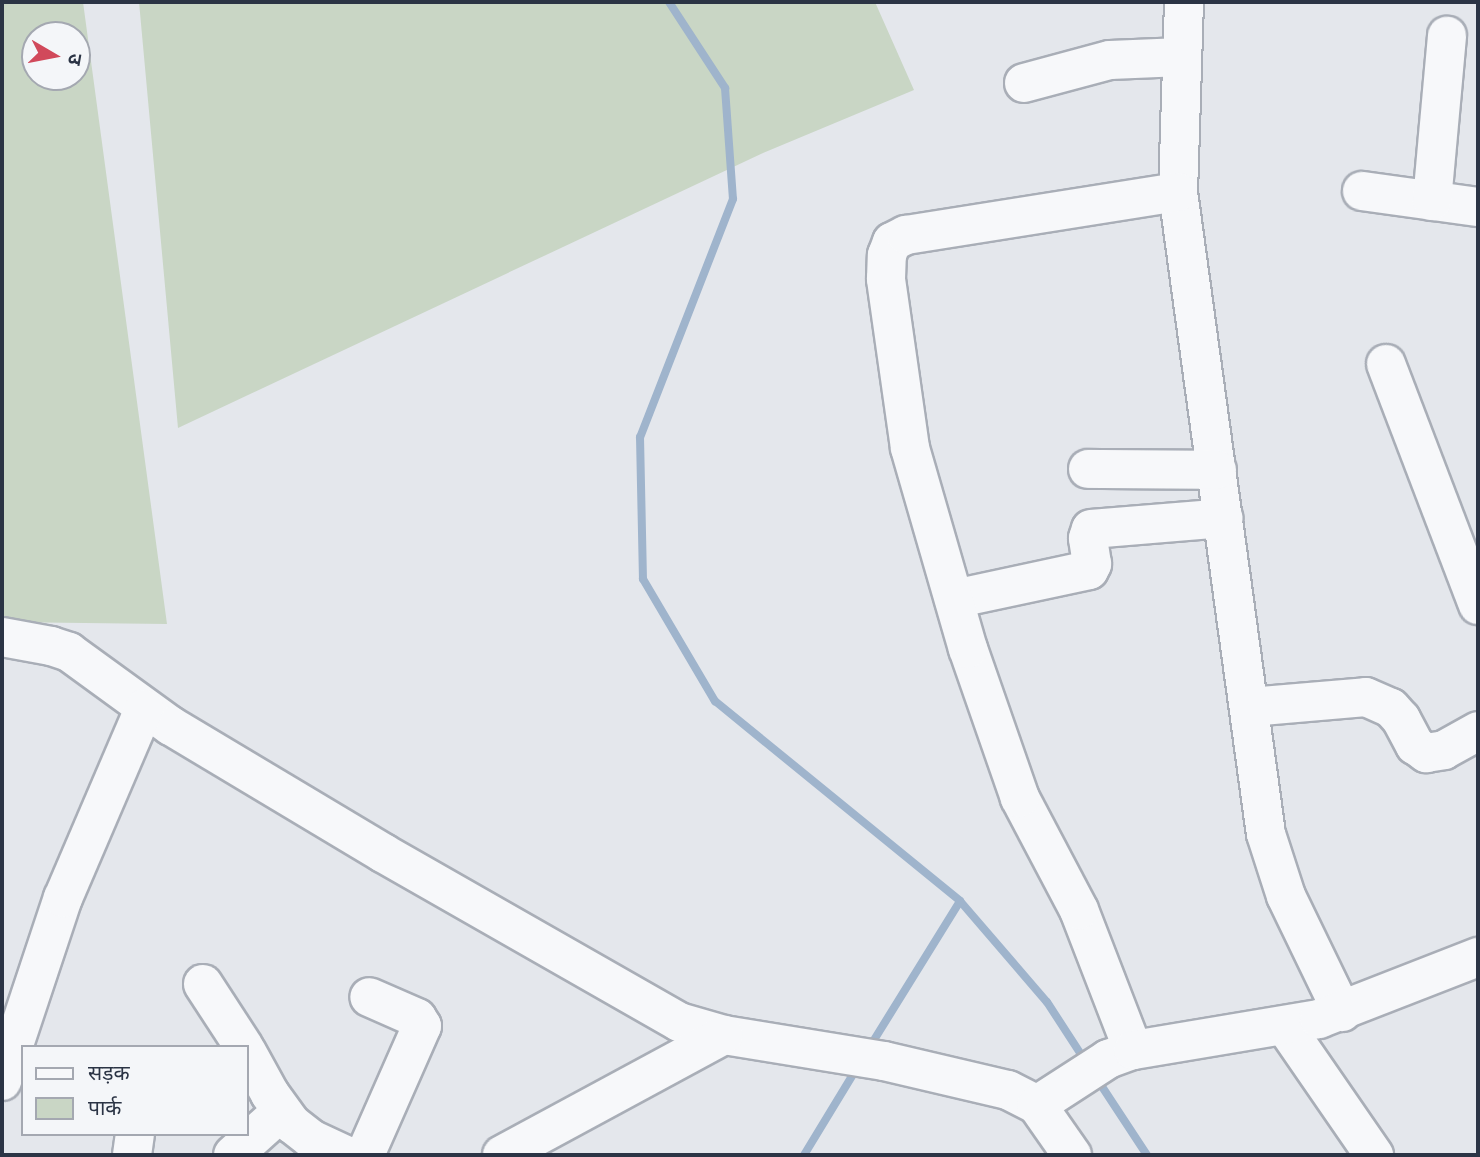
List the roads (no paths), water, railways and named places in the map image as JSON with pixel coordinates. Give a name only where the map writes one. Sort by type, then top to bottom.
[{"type":"street","points":[[1184,2],[1178,192],[1266,834],[1276,870],[1342,1012]]},
{"type":"street","points":[[1432,201],[1447,36]]},
{"type":"street","points":[[1024,83],[1110,60],[1182,57]]},
{"type":"street","points":[[1362,191],[1478,207]]},
{"type":"street","points":[[1133,1050],[1079,910],[1020,798],[954,599],[910,448],[902,407],[887,279],[887,255],[892,242],[906,235],[1178,192]]},
{"type":"street","points":[[1386,365],[1478,605]]},
{"type":"street","points":[[1088,469],[1217,470]]},
{"type":"street","points":[[954,599],[1089,570],[1092,564],[1088,538],[1091,529],[1224,518]]},
{"type":"street","points":[[2,637],[69,652],[144,709],[383,853],[679,1022],[724,1035],[884,1061],[1008,1090],[1037,1105],[1072,1155]]},
{"type":"street","points":[[1250,707],[1366,697],[1391,708],[1401,719],[1415,745],[1426,753],[1444,750],[1478,731]]},
{"type":"street","points":[[2,1081],[17,988],[63,898],[144,709]]},
{"type":"street","points":[[1037,1105],[1108,1059],[1133,1050],[1285,1026],[1342,1012],[1478,957]]},
{"type":"street","points":[[203,984],[243,1045]]},
{"type":"street","points":[[365,1155],[422,1026],[417,1018],[369,998]]},
{"type":"street","points":[[1285,1026],[1336,1105],[1374,1155]]},
{"type":"street","points":[[502,1155],[724,1035]]},
{"type":"street","points":[[248,1054],[281,1112],[311,1139],[346,1155]]},
{"type":"street","points":[[233,1155],[281,1112]]},
{"type":"street","points":[[132,1155],[135,1136]]},
{"type":"waterway","points":[[669,2],[725,88],[733,199],[640,437],[643,579],[715,701],[960,901],[1047,1002],[1086,1062]]},
{"type":"waterway","points":[[869,1048],[960,901]]},
{"type":"waterway","points":[[804,1155],[857,1068]]},
{"type":"waterway","points":[[1097,1079],[1147,1155]]}]
